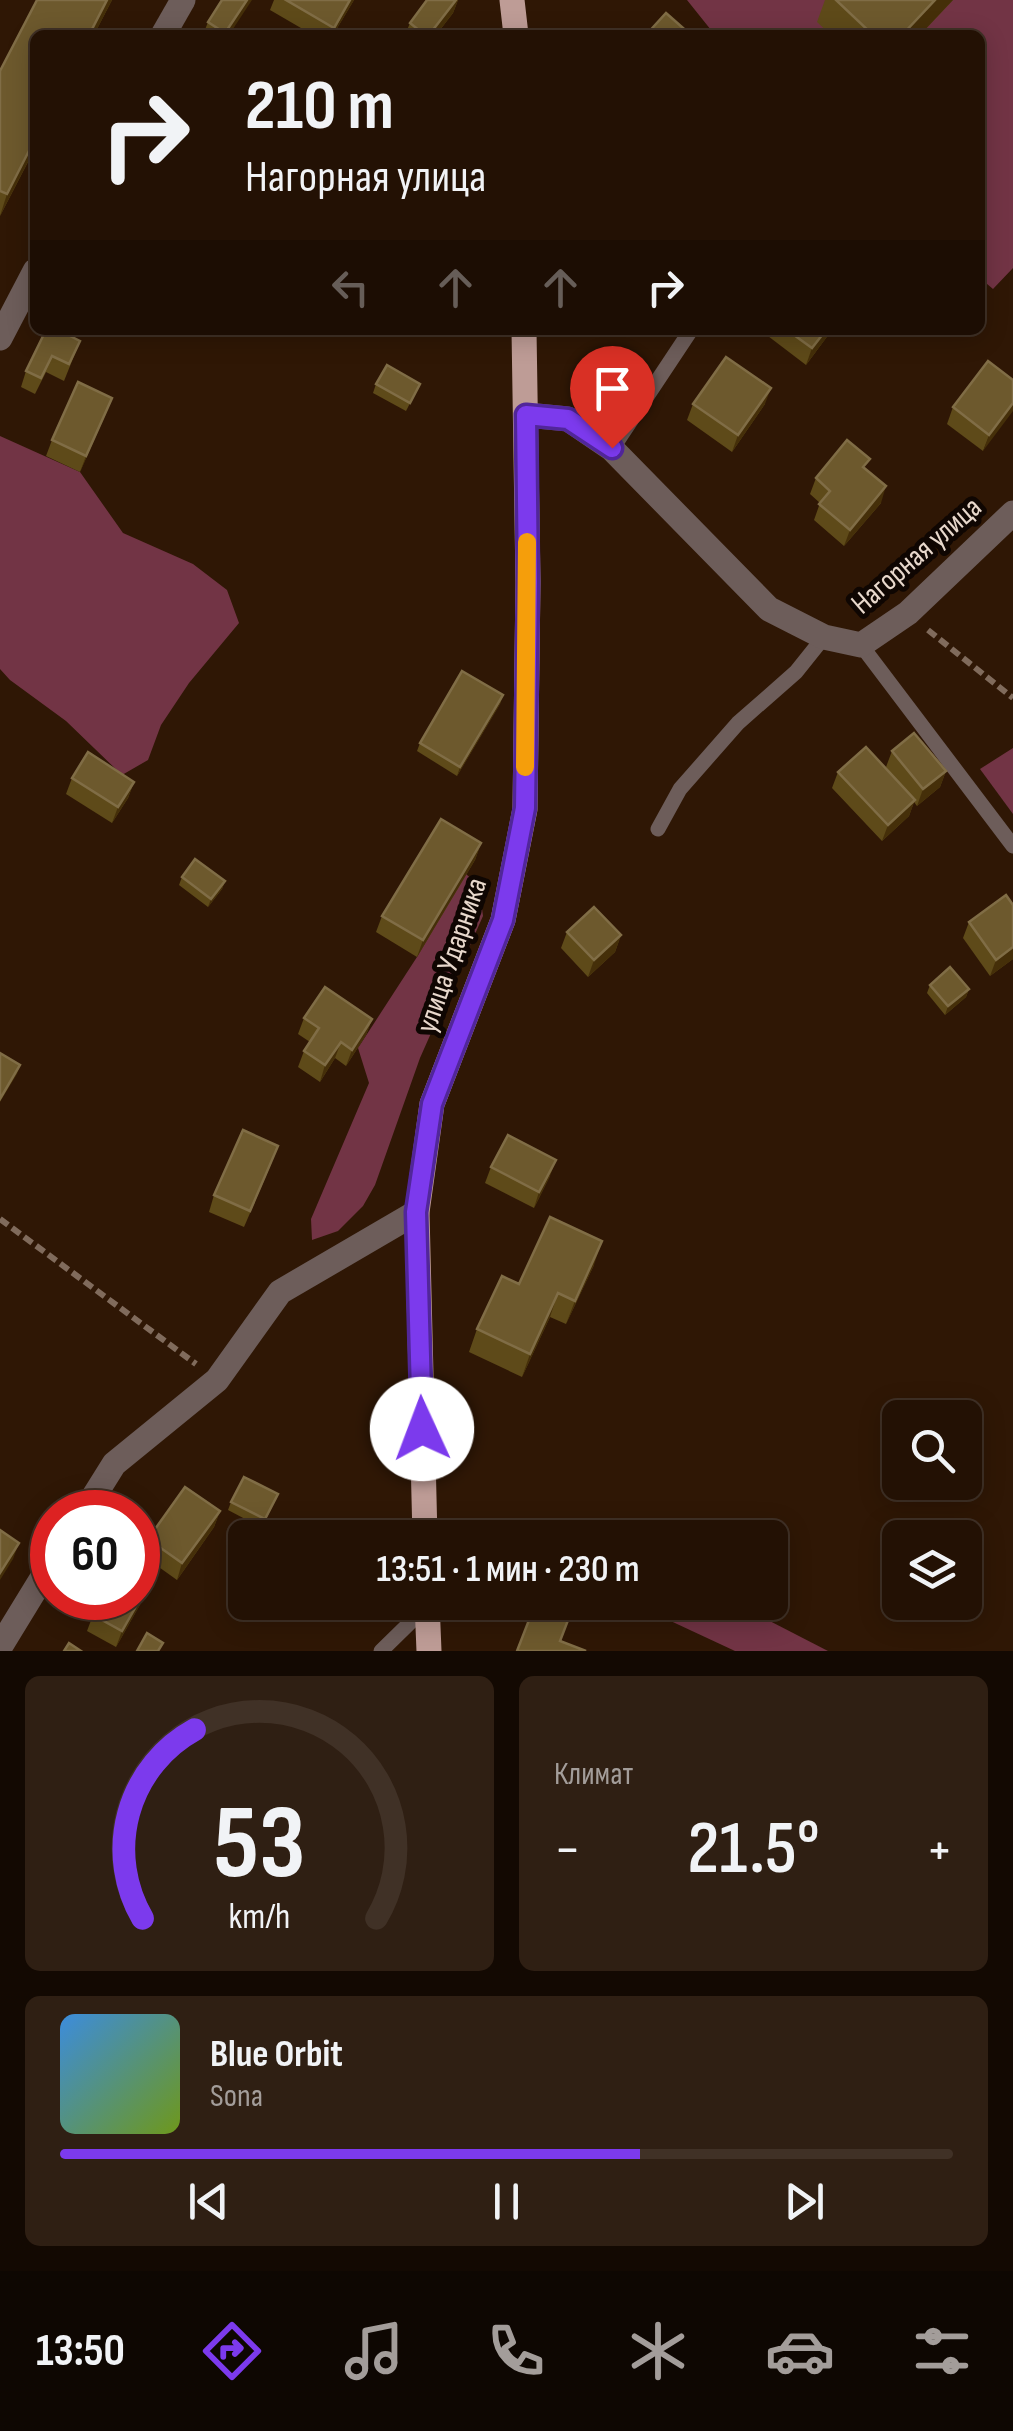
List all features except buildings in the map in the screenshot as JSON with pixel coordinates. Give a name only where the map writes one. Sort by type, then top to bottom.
[{"type":"main road","points":[[512,0],[515,30]]},
{"type":"main road","name":"улица Ударника","points":[[425,1520],[416,1212],[432,1104],[503,920],[525,808],[520,576],[526,415],[520,362],[523,335]]},
{"type":"main road","points":[[428,1620],[429,1651]]},
{"type":"street","points":[[166,30],[183,0]]},
{"type":"street","points":[[0,338],[30,281]]},
{"type":"street","name":"Нагорная улица","points":[[526,415],[568,419],[612,448],[769,609],[824,636],[861,645],[908,613],[1013,513]]},
{"type":"street","points":[[98,1490],[114,1464],[218,1380],[280,1292],[416,1212]]},
{"type":"street","points":[[0,1647],[30,1598]]},
{"type":"lane","points":[[612,448],[689,335]]},
{"type":"lane","points":[[658,829],[680,789],[738,723],[796,672],[824,636]]},
{"type":"lane","points":[[861,645],[1013,846]]},
{"type":"lane","points":[[381,1651],[411,1620]]},
{"type":"path","points":[[908,613],[1013,698]]},
{"type":"path","points":[[0,1219],[218,1380]]},
{"type":"shaded area","points":[[687,0],[1013,0],[1013,268],[993,289],[985,282],[985,30],[711,30]]},
{"type":"shaded area","points":[[0,436],[80,472],[123,533],[193,564],[227,590],[239,623],[189,683],[161,725],[148,760],[122,775],[66,721],[0,669]]},
{"type":"shaded area","points":[[1013,748],[1013,814],[980,769]]},
{"type":"shaded area","points":[[466,874],[479,886],[483,916],[420,1058],[375,1185],[363,1206],[338,1231],[312,1240],[311,1219],[369,1083],[358,1048]]},
{"type":"shaded area","points":[[668,1620],[768,1620],[828,1651],[735,1651]]},
{"type":"slow traffic","points":[[525,767],[527,542]]},
{"type":"route","points":[[422,1429],[416,1212],[432,1104],[503,920],[525,808],[526,415],[568,419],[612,448]]}]
